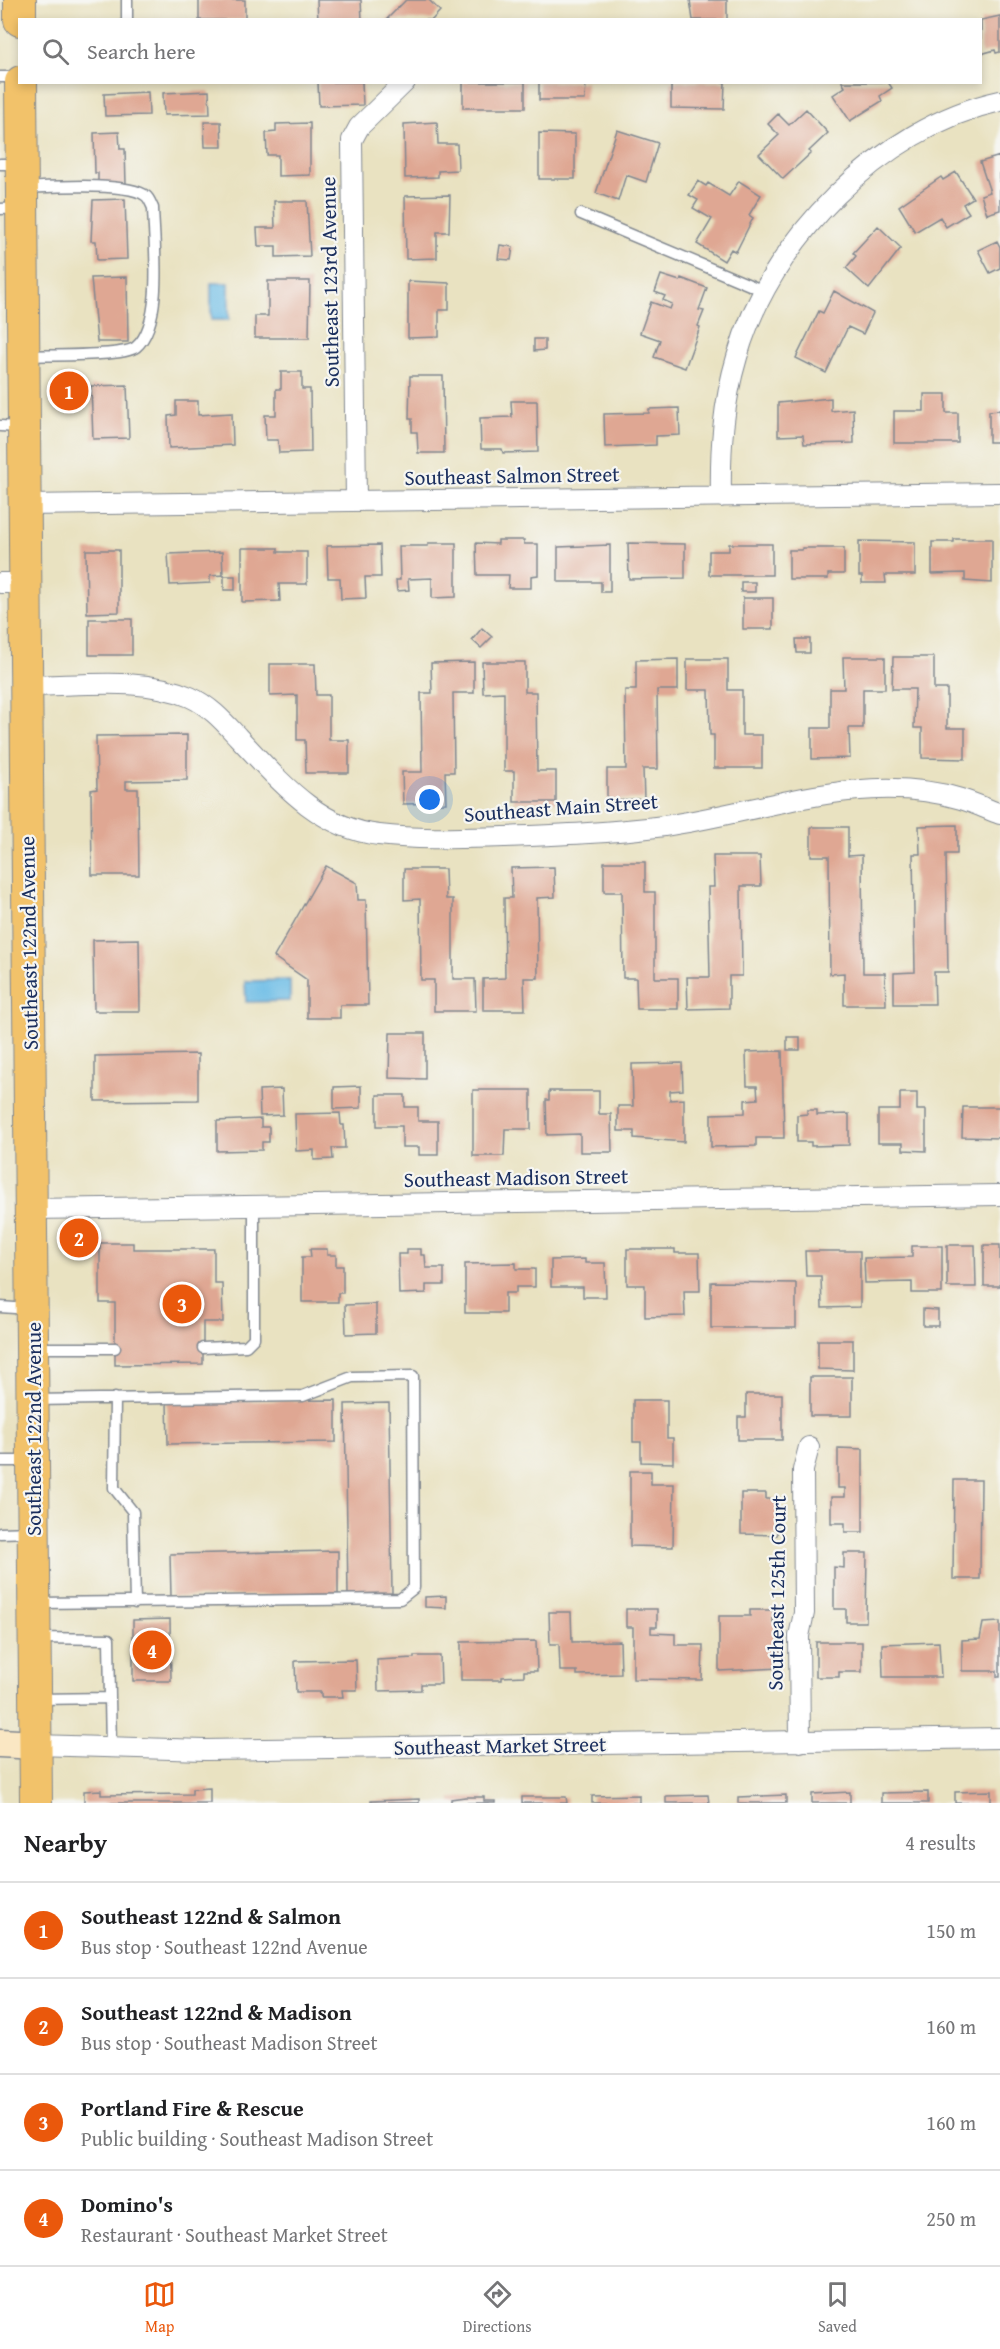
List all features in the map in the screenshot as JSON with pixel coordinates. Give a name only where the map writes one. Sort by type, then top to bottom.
[{"type":"main road","points":[[20,0],[20,18]]},
{"type":"main road","name":"Southeast 122nd Avenue","points":[[21,84],[13,187],[23,356],[12,427],[24,505],[13,583],[26,686],[36,1803]]},
{"type":"street","name":"Southeast 123rd Avenue","points":[[356,501],[352,140],[360,127],[403,84]]},
{"type":"street","points":[[721,497],[724,408],[737,356],[764,291],[783,259],[816,216],[874,162],[943,121],[1000,101]]},
{"type":"street","name":"Southeast Salmon Street","points":[[24,505],[1000,493]]},
{"type":"street","name":"Southeast Main Street","points":[[26,686],[164,688],[193,698],[218,715],[287,789],[314,811],[335,824],[378,835],[435,839],[582,834],[666,825],[790,800],[883,790],[944,795],[1000,814]]},
{"type":"street","name":"Southeast Madison Street","points":[[32,1209],[1000,1195]]},
{"type":"street","name":"Southeast 125th Court","points":[[800,1742],[799,1636],[804,1613],[803,1470],[809,1447]]},
{"type":"street","name":"Southeast Market Street","points":[[0,1743],[205,1750],[1000,1738]]},
{"type":"lane","points":[[127,0],[127,18]]},
{"type":"lane","points":[[0,78],[18,77]]},
{"type":"lane","points":[[13,187],[75,186],[133,189],[147,196],[153,208],[154,311],[147,331],[135,348],[119,353],[23,356]]},
{"type":"lane","points":[[581,214],[764,291]]},
{"type":"lane","points":[[203,1348],[246,1346],[254,1338],[254,1206]]},
{"type":"lane","points":[[0,1307],[33,1309]]},
{"type":"lane","points":[[33,1348],[115,1348]]},
{"type":"lane","points":[[34,1400],[303,1396],[352,1377],[413,1376],[414,1588],[400,1599],[35,1603]]},
{"type":"lane","points":[[116,1398],[114,1488],[133,1512],[135,1603]]},
{"type":"lane","points":[[0,1461],[34,1461]]},
{"type":"lane","points":[[0,1533],[35,1532]]},
{"type":"lane","points":[[36,1638],[109,1638],[111,1747]]},
{"type":"lane","points":[[36,1699],[110,1698]]},
{"type":"water","points":[[211,283],[229,283],[229,320],[211,320]]},
{"type":"water","points":[[290,980],[290,1001],[246,1002],[245,981]]},
{"type":"building","points":[[199,0],[245,0],[245,18],[199,18]]},
{"type":"building","points":[[317,0],[361,0],[362,18],[318,18]]},
{"type":"building","points":[[406,0],[429,0],[440,11],[434,18],[388,18]]},
{"type":"building","points":[[690,0],[727,0],[727,18],[693,18]]},
{"type":"building","points":[[1000,16],[1000,52],[996,53],[995,50],[982,54],[982,20]]},
{"type":"building","points":[[318,84],[362,84],[363,105],[319,106]]},
{"type":"building","points":[[463,84],[525,84],[525,108],[463,108]]},
{"type":"building","points":[[539,84],[586,84],[585,100],[539,100]]},
{"type":"building","points":[[671,84],[725,84],[724,109],[671,108]]},
{"type":"building","points":[[843,84],[889,84],[892,88],[880,96],[882,101],[850,121],[833,95],[845,87]]},
{"type":"building","points":[[209,91],[210,114],[164,115],[163,93]]},
{"type":"building","points":[[148,92],[149,115],[105,116],[104,94]]},
{"type":"building","points":[[806,109],[828,133],[809,151],[811,153],[783,179],[759,154],[779,135],[768,124],[778,114],[789,125]]},
{"type":"building","points":[[204,122],[221,122],[222,147],[205,147]]},
{"type":"building","points":[[437,122],[438,144],[457,144],[458,170],[438,171],[438,177],[405,178],[404,124]]},
{"type":"building","points":[[310,123],[310,175],[278,176],[278,155],[267,155],[266,133],[276,132],[276,124]]},
{"type":"building","points":[[617,130],[658,143],[646,182],[626,175],[618,201],[596,193]]},
{"type":"building","points":[[119,132],[120,149],[125,149],[126,185],[98,186],[98,173],[95,173],[94,133]]},
{"type":"building","points":[[539,133],[575,134],[575,179],[539,179]]},
{"type":"building","points":[[1000,156],[1000,210],[987,214],[981,195],[990,192],[980,162]]},
{"type":"building","points":[[956,172],[973,198],[963,204],[969,213],[946,227],[940,217],[915,232],[899,206],[941,177],[943,180]]},
{"type":"building","points":[[698,181],[706,186],[708,183],[729,196],[739,181],[761,195],[749,215],[753,218],[736,252],[731,249],[724,261],[697,244],[712,219],[693,208],[698,200],[689,195]]},
{"type":"building","points":[[450,195],[449,232],[437,232],[437,258],[406,259],[405,196]]},
{"type":"building","points":[[125,199],[127,259],[97,260],[96,241],[91,241],[93,200]]},
{"type":"building","points":[[274,201],[307,201],[310,256],[276,257],[276,246],[258,246],[257,228],[275,228]]},
{"type":"building","points":[[878,226],[901,248],[869,289],[846,268],[856,256],[853,253]]},
{"type":"building","points":[[997,241],[1000,247],[1000,268],[990,273],[978,250]]},
{"type":"building","points":[[500,245],[513,247],[511,260],[498,259]]},
{"type":"building","points":[[661,275],[680,281],[681,278],[707,288],[699,310],[704,311],[698,326],[700,327],[685,368],[654,357],[660,340],[640,333],[651,302],[670,309],[672,304],[663,300],[665,296],[655,292]]},
{"type":"building","points":[[127,277],[128,342],[97,342],[91,278]]},
{"type":"building","points":[[268,281],[310,281],[309,338],[255,338],[255,316],[268,316]]},
{"type":"building","points":[[408,281],[449,283],[449,310],[439,310],[439,337],[408,338]]},
{"type":"building","points":[[834,291],[873,313],[863,334],[848,327],[826,373],[796,358],[819,311],[823,313]]},
{"type":"building","points":[[534,339],[545,339],[545,350],[534,351]]},
{"type":"building","points":[[281,372],[302,372],[302,389],[310,389],[311,452],[279,453],[278,440],[266,440],[265,415],[276,415],[276,389],[281,389]]},
{"type":"building","points":[[410,376],[443,376],[444,453],[418,453],[417,432],[412,432],[412,419],[409,419]]},
{"type":"building","points":[[127,385],[129,438],[93,439],[91,386]]},
{"type":"building","points":[[924,394],[946,394],[946,413],[958,413],[958,443],[894,443],[894,411],[924,411]]},
{"type":"building","points":[[831,398],[831,411],[853,409],[854,443],[804,444],[803,435],[778,436],[778,403]]},
{"type":"building","points":[[176,401],[198,401],[198,415],[232,413],[233,445],[169,448],[168,416],[176,415]]},
{"type":"building","points":[[511,401],[537,401],[538,452],[503,453],[502,449],[481,449],[480,418],[512,417]]},
{"type":"building","points":[[679,408],[680,435],[656,436],[656,445],[605,447],[604,414],[649,413],[649,409]]},
{"type":"building","points":[[1000,410],[1000,442],[989,442],[989,411]]},
{"type":"building","points":[[954,539],[992,539],[992,583],[965,581],[965,573],[932,574],[932,542],[954,542]]},
{"type":"building","points":[[498,540],[524,540],[524,544],[538,544],[538,575],[531,576],[531,588],[508,588],[509,575],[477,575],[476,543],[498,544]]},
{"type":"building","points":[[859,541],[915,542],[915,575],[885,575],[886,583],[862,583],[862,576],[859,576]]},
{"type":"building","points":[[428,543],[456,543],[456,597],[432,598],[432,578],[408,579],[409,590],[397,591],[396,580],[400,580],[399,546],[428,546]]},
{"type":"building","points":[[628,543],[685,544],[685,578],[629,579]]},
{"type":"building","points":[[729,544],[772,544],[772,575],[709,575],[709,551],[729,551]]},
{"type":"building","points":[[380,545],[381,577],[365,577],[366,598],[341,599],[340,578],[328,578],[327,546]]},
{"type":"building","points":[[610,545],[610,592],[601,592],[601,582],[558,582],[558,547]]},
{"type":"building","points":[[242,548],[278,548],[278,552],[307,552],[307,584],[279,584],[280,601],[242,602]]},
{"type":"building","points":[[802,548],[844,548],[844,574],[828,574],[828,579],[789,579],[789,550],[802,550]]},
{"type":"building","points":[[86,550],[119,550],[119,612],[87,613]]},
{"type":"building","points":[[222,552],[223,575],[210,576],[210,583],[170,585],[168,554]]},
{"type":"building","points":[[224,576],[235,576],[235,590],[224,590]]},
{"type":"building","points":[[741,582],[755,582],[755,592],[741,592]]},
{"type":"building","points":[[743,598],[773,598],[773,629],[743,629]]},
{"type":"building","points":[[89,619],[132,619],[132,655],[89,655]]},
{"type":"building","points":[[482,628],[492,637],[481,648],[472,640]]},
{"type":"building","points":[[796,639],[810,639],[810,653],[797,653]]},
{"type":"building","points":[[843,657],[885,657],[885,689],[863,689],[863,728],[849,728],[850,758],[812,759],[812,728],[830,728],[830,689],[844,689]]},
{"type":"building","points":[[893,657],[934,657],[934,689],[947,689],[947,728],[965,728],[965,759],[922,758],[922,728],[914,728],[915,689],[892,689]]},
{"type":"building","points":[[678,659],[678,690],[657,690],[658,769],[643,769],[644,799],[607,800],[607,769],[626,769],[625,690],[636,690],[636,660]]},
{"type":"building","points":[[687,659],[728,659],[728,690],[742,690],[742,735],[762,735],[762,768],[714,768],[714,735],[710,735],[709,690],[687,690]]},
{"type":"building","points":[[474,662],[474,693],[453,693],[454,772],[445,772],[446,803],[403,804],[402,772],[422,772],[421,693],[432,693],[431,663]]},
{"type":"building","points":[[482,662],[525,662],[525,692],[536,692],[537,771],[556,771],[556,802],[514,802],[514,771],[504,771],[504,692],[483,693]]},
{"type":"building","points":[[270,664],[315,664],[316,695],[329,695],[329,740],[349,740],[349,773],[306,773],[305,740],[297,740],[297,695],[270,696]]},
{"type":"building","points":[[187,735],[187,780],[126,781],[126,789],[138,789],[139,875],[92,875],[91,790],[97,789],[96,736]]},
{"type":"building","points":[[957,825],[957,854],[946,854],[948,972],[934,972],[935,1004],[894,1004],[894,973],[915,972],[913,854],[920,854],[919,826]]},
{"type":"building","points":[[811,827],[848,827],[848,856],[862,855],[863,973],[885,973],[886,1005],[844,1005],[844,973],[830,974],[829,856],[811,856]]},
{"type":"building","points":[[713,856],[760,856],[761,886],[741,886],[742,976],[729,976],[729,1008],[688,1009],[687,977],[710,977],[708,887],[714,887]]},
{"type":"building","points":[[604,862],[645,862],[645,892],[655,892],[655,978],[678,978],[678,1009],[637,1009],[636,978],[623,978],[622,892],[604,892]]},
{"type":"building","points":[[326,866],[357,883],[358,900],[366,900],[368,1005],[340,1005],[340,1018],[307,1018],[307,980],[274,957]]},
{"type":"building","points":[[554,867],[555,897],[537,898],[538,978],[524,978],[525,1010],[483,1010],[483,979],[505,978],[504,898],[512,898],[511,868]]},
{"type":"building","points":[[404,869],[445,869],[446,899],[453,899],[453,979],[475,979],[476,1011],[434,1011],[434,980],[421,980],[420,899],[404,900]]},
{"type":"building","points":[[139,939],[140,1011],[94,1011],[93,940]]},
{"type":"building","points":[[390,1033],[425,1033],[425,1079],[389,1078]]},
{"type":"building","points":[[787,1037],[800,1037],[800,1050],[787,1050]]},
{"type":"building","points":[[782,1051],[784,1138],[756,1138],[756,1146],[711,1147],[711,1114],[745,1113],[745,1100],[758,1099],[757,1086],[747,1086],[746,1052]]},
{"type":"building","points":[[198,1054],[198,1100],[95,1101],[95,1056]]},
{"type":"building","points":[[682,1063],[683,1090],[670,1091],[670,1100],[684,1099],[684,1142],[634,1138],[634,1131],[618,1131],[618,1106],[633,1106],[632,1064]]},
{"type":"building","points":[[361,1086],[361,1108],[334,1109],[334,1087]]},
{"type":"building","points":[[282,1089],[283,1115],[260,1116],[259,1090]]},
{"type":"building","points":[[473,1090],[531,1090],[531,1129],[505,1129],[504,1156],[473,1156]]},
{"type":"building","points":[[549,1091],[599,1091],[599,1114],[611,1114],[612,1152],[580,1152],[580,1134],[547,1135],[546,1100],[549,1100]]},
{"type":"building","points":[[900,1093],[917,1093],[917,1110],[926,1110],[926,1151],[903,1150],[903,1143],[878,1143],[878,1110],[900,1110]]},
{"type":"building","points":[[377,1095],[405,1095],[405,1107],[418,1107],[418,1121],[438,1121],[438,1155],[419,1155],[419,1147],[402,1147],[402,1126],[377,1126]]},
{"type":"building","points":[[963,1107],[1000,1107],[1000,1138],[962,1137]]},
{"type":"building","points":[[807,1110],[817,1110],[817,1115],[849,1114],[849,1145],[811,1146],[811,1142],[797,1142],[797,1115],[807,1114]]},
{"type":"building","points":[[340,1113],[341,1125],[344,1125],[345,1148],[332,1148],[333,1159],[314,1160],[314,1150],[296,1151],[295,1114]]},
{"type":"building","points":[[261,1119],[261,1127],[269,1127],[269,1142],[262,1142],[262,1150],[217,1151],[217,1121]]},
{"type":"building","points":[[100,1243],[133,1243],[133,1249],[214,1249],[214,1283],[222,1283],[223,1322],[203,1322],[203,1364],[115,1365],[115,1303],[100,1303]]},
{"type":"building","points":[[947,1245],[975,1245],[976,1287],[947,1287]]},
{"type":"building","points":[[984,1245],[1000,1245],[1000,1286],[984,1286]]},
{"type":"building","points":[[912,1246],[942,1246],[942,1293],[912,1293],[912,1282],[865,1283],[864,1258],[912,1257]]},
{"type":"building","points":[[310,1249],[327,1249],[327,1255],[336,1255],[336,1266],[343,1266],[343,1293],[338,1293],[338,1302],[302,1302],[302,1257],[311,1257]]},
{"type":"building","points":[[407,1249],[421,1249],[421,1255],[425,1255],[426,1268],[444,1268],[444,1285],[426,1285],[426,1293],[399,1294],[398,1254],[407,1254]]},
{"type":"building","points":[[627,1249],[675,1249],[675,1253],[699,1253],[700,1291],[684,1291],[685,1316],[645,1317],[645,1285],[627,1285]]},
{"type":"building","points":[[805,1251],[860,1251],[860,1307],[822,1308],[821,1276],[806,1276]]},
{"type":"building","points":[[585,1259],[585,1263],[605,1263],[606,1297],[583,1297],[583,1287],[551,1287],[551,1260]]},
{"type":"building","points":[[516,1263],[516,1269],[535,1269],[535,1287],[516,1287],[516,1293],[505,1293],[505,1313],[465,1313],[465,1264]]},
{"type":"building","points":[[711,1282],[796,1283],[796,1328],[711,1328]]},
{"type":"building","points":[[376,1304],[376,1333],[346,1334],[345,1305]]},
{"type":"building","points":[[923,1309],[938,1310],[938,1326],[923,1326]]},
{"type":"building","points":[[818,1340],[853,1340],[853,1370],[818,1369]]},
{"type":"building","points":[[810,1377],[852,1377],[852,1416],[810,1416]]},
{"type":"building","points":[[746,1394],[782,1394],[782,1440],[738,1440],[738,1417],[746,1417]]},
{"type":"building","points":[[336,1400],[336,1442],[168,1444],[167,1402]]},
{"type":"building","points":[[633,1400],[667,1400],[667,1438],[673,1438],[673,1463],[641,1462],[641,1442],[633,1442]]},
{"type":"building","points":[[389,1403],[392,1593],[348,1594],[345,1404]]},
{"type":"building","points":[[838,1448],[863,1449],[863,1532],[845,1532],[845,1523],[831,1523],[831,1497],[845,1497],[845,1488],[838,1488]]},
{"type":"building","points":[[630,1471],[651,1471],[651,1484],[674,1484],[673,1547],[630,1546]]},
{"type":"building","points":[[954,1480],[981,1480],[980,1579],[953,1579]]},
{"type":"building","points":[[741,1493],[766,1493],[766,1499],[778,1499],[777,1535],[741,1534]]},
{"type":"building","points":[[338,1551],[338,1594],[171,1597],[170,1554]]},
{"type":"building","points":[[844,1553],[867,1553],[866,1622],[846,1622],[846,1609],[834,1609],[834,1567],[844,1568]]},
{"type":"building","points":[[446,1596],[446,1608],[425,1607],[425,1597]]},
{"type":"building","points":[[626,1609],[657,1609],[657,1627],[651,1627],[651,1633],[675,1634],[675,1645],[703,1645],[702,1680],[633,1679],[633,1627],[626,1627]]},
{"type":"building","points":[[750,1610],[773,1610],[773,1622],[780,1622],[780,1668],[719,1671],[719,1616],[750,1616]]},
{"type":"building","points":[[549,1612],[571,1612],[572,1642],[620,1641],[621,1674],[577,1675],[577,1671],[560,1671],[559,1644],[550,1644]]},
{"type":"building","points":[[170,1619],[171,1681],[133,1681],[133,1620]]},
{"type":"building","points":[[1000,1622],[1000,1677],[997,1677],[997,1671],[962,1671],[962,1640],[980,1639],[983,1623]]},
{"type":"building","points":[[536,1641],[537,1671],[524,1671],[524,1676],[502,1677],[502,1680],[461,1680],[461,1642]]},
{"type":"building","points":[[816,1642],[862,1642],[862,1672],[839,1672],[839,1677],[816,1677]]},
{"type":"building","points":[[939,1642],[941,1677],[883,1677],[882,1644]]},
{"type":"building","points":[[414,1656],[440,1656],[441,1684],[421,1684],[421,1690],[378,1691],[377,1660],[414,1658]]},
{"type":"building","points":[[356,1660],[357,1690],[342,1690],[343,1697],[321,1697],[321,1692],[296,1692],[295,1661]]},
{"type":"building","points":[[210,1788],[210,1803],[84,1803],[84,1791],[101,1790],[101,1795],[192,1794],[192,1789]]},
{"type":"building","points":[[991,1791],[991,1803],[955,1803],[955,1792]]},
{"type":"building","points":[[850,1792],[850,1803],[812,1803],[812,1794]]},
{"type":"building","points":[[928,1792],[928,1803],[881,1803],[881,1793]]},
{"type":"building","points":[[639,1795],[639,1803],[592,1803],[592,1796]]},
{"type":"building","points":[[708,1795],[709,1803],[666,1803],[666,1796]]},
{"type":"building","points":[[786,1795],[786,1803],[738,1803],[738,1797]]},
{"type":"building","points":[[484,1797],[484,1801],[495,1801],[495,1803],[451,1803],[451,1799]]},
{"type":"building","points":[[522,1797],[566,1797],[567,1803],[522,1803]]},
{"type":"building","points":[[419,1799],[419,1803],[371,1803],[371,1801]]},
{"type":"place","name":"Southeast 122nd & Salmon","points":[[69,391]]},
{"type":"place","name":"Southeast 122nd & Madison","points":[[79,1238]]},
{"type":"place","name":"Portland Fire & Rescue","points":[[182,1304]]},
{"type":"place","name":"Domino's","points":[[152,1650]]}]
